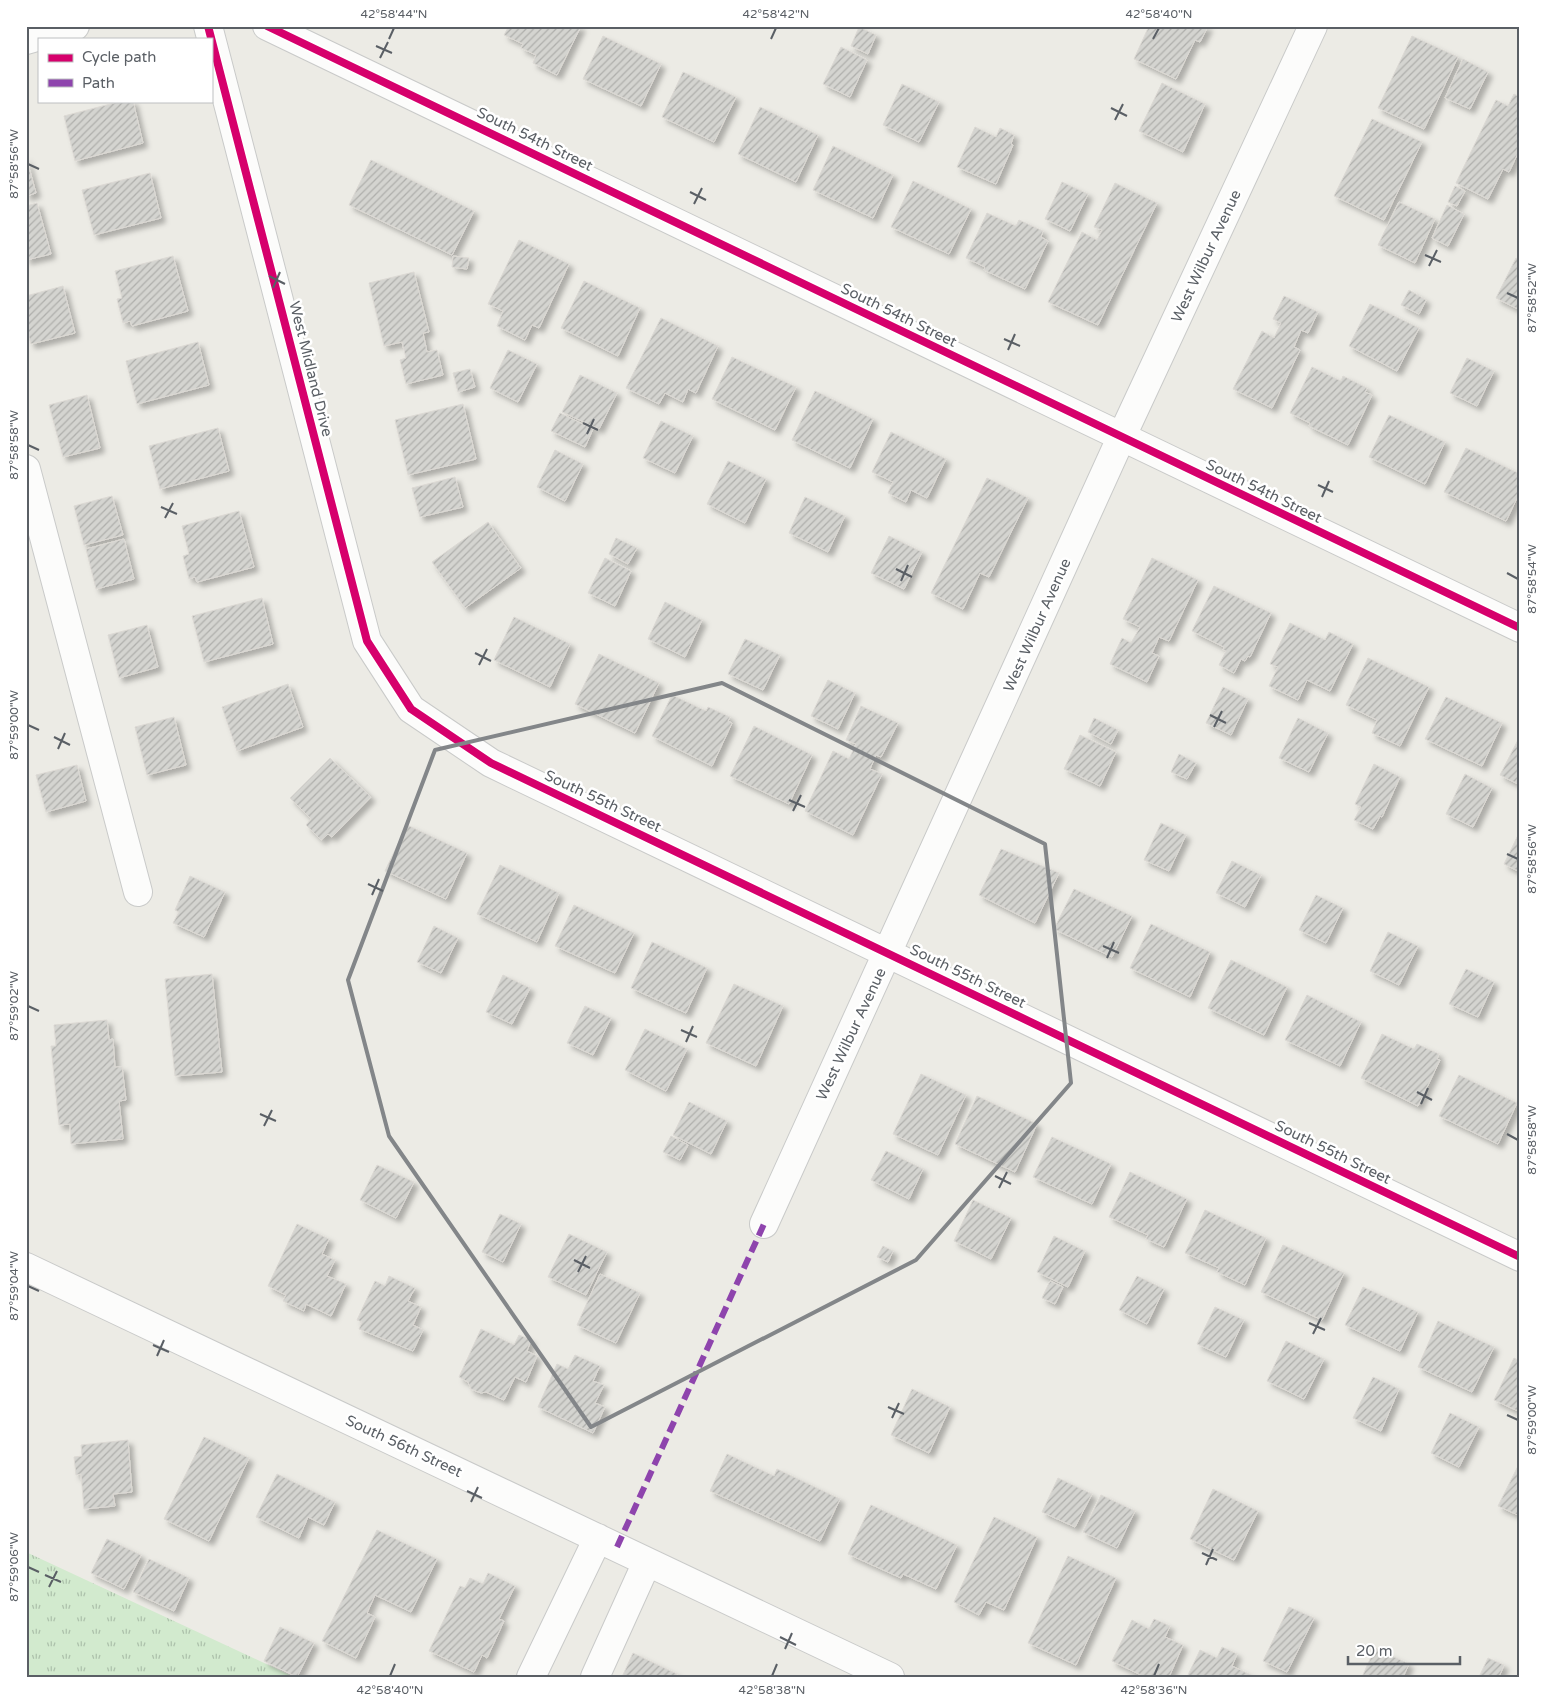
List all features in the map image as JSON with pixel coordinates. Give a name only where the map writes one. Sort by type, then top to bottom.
[{"type":"street","points":[[26,40],[75,26]]},
{"type":"street","name":"South 54th Street","points":[[267,26],[1121,438],[1520,628]]},
{"type":"street","name":"West Wilbur Avenue","points":[[764,1224],[889,953],[1121,438],[1313,26]]},
{"type":"street","name":"West Midland Drive","points":[[212,41],[367,642],[411,709]]},
{"type":"street","points":[[26,469],[138,892]]},
{"type":"street","name":"South 55th Street","points":[[411,709],[491,763],[1520,1257]]},
{"type":"street","name":"South 56th Street","points":[[26,1267],[890,1677]]},
{"type":"street","points":[[531,1677],[598,1538]]},
{"type":"street","points":[[596,1677],[647,1562]]},
{"type":"highlighted area","points":[[722,683],[1045,844],[1071,1083],[916,1260],[591,1427],[389,1136],[348,980],[435,750]]},
{"type":"green space","points":[[26,1552],[294,1677],[26,1677]]},
{"type":"building","points":[[509,26],[581,26],[557,75],[533,63],[536,55],[521,48],[523,44],[504,35]]},
{"type":"building","points":[[1149,26],[1208,26],[1200,42],[1195,40],[1176,79],[1134,59]]},
{"type":"building","points":[[859,27],[876,35],[868,54],[851,46]]},
{"type":"building","points":[[603,36],[661,64],[641,106],[583,79]]},
{"type":"building","points":[[1412,36],[1458,57],[1424,129],[1378,108]]},
{"type":"building","points":[[841,47],[867,60],[850,97],[823,84]]},
{"type":"building","points":[[1463,59],[1488,72],[1470,109],[1445,98]]},
{"type":"building","points":[[683,72],[736,97],[714,142],[662,117]]},
{"type":"building","points":[[1162,83],[1205,104],[1183,152],[1139,131]]},
{"type":"building","points":[[902,84],[939,102],[919,142],[883,125]]},
{"type":"building","points":[[1514,94],[1520,97],[1520,149],[1509,172],[1503,169],[1488,199],[1456,183],[1496,100],[1508,106]]},
{"type":"building","points":[[118,102],[133,102],[143,143],[75,161],[64,116]]},
{"type":"building","points":[[760,107],[818,135],[796,182],[738,154]]},
{"type":"building","points":[[1372,119],[1422,142],[1384,220],[1334,196]]},
{"type":"building","points":[[975,127],[996,137],[1000,128],[1014,135],[1011,144],[1013,145],[996,184],[957,167]]},
{"type":"building","points":[[833,146],[893,175],[873,218],[813,190]]},
{"type":"building","points":[[26,157],[36,193],[26,196]]},
{"type":"building","points":[[371,160],[474,211],[452,255],[349,205]]},
{"type":"building","points":[[150,173],[161,218],[94,235],[82,190]]},
{"type":"building","points":[[913,181],[971,209],[949,254],[891,227]]},
{"type":"building","points":[[1062,182],[1088,194],[1070,231],[1045,219]]},
{"type":"building","points":[[1115,183],[1157,203],[1098,325],[1048,302],[1082,232],[1097,240],[1102,230],[1094,227]]},
{"type":"building","points":[[1455,186],[1465,191],[1457,206],[1448,202]]},
{"type":"building","points":[[1399,202],[1435,219],[1415,263],[1378,245]]},
{"type":"building","points":[[37,203],[51,254],[26,260],[26,206]]},
{"type":"building","points":[[1447,205],[1464,214],[1448,246],[1432,238]]},
{"type":"building","points":[[987,213],[1016,226],[1019,220],[1043,231],[1041,237],[1048,241],[1025,289],[984,270],[985,267],[966,258]]},
{"type":"building","points":[[519,240],[569,264],[539,328],[532,325],[525,340],[497,326],[503,311],[488,304]]},
{"type":"building","points":[[173,256],[188,311],[132,326],[130,321],[123,323],[117,299],[122,298],[115,271]]},
{"type":"building","points":[[453,256],[469,258],[467,269],[452,267]]},
{"type":"building","points":[[1516,258],[1520,260],[1520,310],[1496,298]]},
{"type":"building","points":[[414,272],[429,332],[423,333],[427,352],[437,350],[443,375],[406,384],[400,360],[406,358],[402,342],[384,346],[369,283]]},
{"type":"building","points":[[584,281],[640,308],[618,356],[561,328]]},
{"type":"building","points":[[63,286],[75,333],[31,344],[26,327],[26,296]]},
{"type":"building","points":[[1409,290],[1426,300],[1419,314],[1401,305]]},
{"type":"building","points":[[1284,296],[1318,312],[1308,333],[1301,330],[1294,347],[1300,350],[1272,408],[1233,389],[1262,331],[1274,338],[1281,323],[1273,319]]},
{"type":"building","points":[[1370,304],[1419,328],[1397,371],[1349,346]]},
{"type":"building","points":[[661,318],[718,346],[696,393],[688,389],[683,402],[665,393],[659,404],[626,388]]},
{"type":"building","points":[[198,342],[209,385],[137,404],[126,361]]},
{"type":"building","points":[[508,350],[537,364],[518,402],[490,388]]},
{"type":"building","points":[[732,357],[796,387],[775,430],[712,399]]},
{"type":"building","points":[[1467,358],[1494,371],[1477,406],[1450,393]]},
{"type":"building","points":[[1312,367],[1341,381],[1343,376],[1367,388],[1365,392],[1372,395],[1348,445],[1309,426],[1310,423],[1290,413]]},
{"type":"building","points":[[470,369],[475,387],[458,392],[453,373]]},
{"type":"building","points":[[580,375],[617,393],[599,429],[562,412]]},
{"type":"building","points":[[815,391],[873,419],[850,468],[792,440]]},
{"type":"building","points":[[87,395],[100,448],[63,457],[49,405]]},
{"type":"building","points":[[463,404],[476,459],[408,475],[395,420]]},
{"type":"building","points":[[560,413],[593,429],[585,447],[551,431]]},
{"type":"building","points":[[1389,415],[1445,442],[1425,484],[1369,457]]},
{"type":"building","points":[[661,421],[693,436],[675,473],[643,458]]},
{"type":"building","points":[[218,428],[229,471],[160,489],[149,446]]},
{"type":"building","points":[[891,432],[946,459],[927,498],[911,490],[906,502],[888,493],[893,482],[872,472]]},
{"type":"building","points":[[1466,448],[1520,474],[1520,492],[1506,521],[1444,492]]},
{"type":"building","points":[[555,450],[583,464],[565,501],[537,487]]},
{"type":"building","points":[[728,461],[766,479],[745,523],[707,504]]},
{"type":"building","points":[[455,477],[463,507],[420,517],[412,488]]},
{"type":"building","points":[[987,478],[1028,498],[989,577],[980,573],[963,609],[931,593]]},
{"type":"building","points":[[112,496],[123,535],[84,545],[74,506]]},
{"type":"building","points":[[805,497],[845,516],[828,552],[789,533]]},
{"type":"building","points":[[239,511],[254,567],[197,582],[195,577],[189,579],[183,556],[189,554],[182,526]]},
{"type":"building","points":[[488,522],[521,568],[465,608],[432,562]]},
{"type":"building","points":[[889,536],[922,552],[904,589],[871,573]]},
{"type":"building","points":[[616,538],[637,548],[628,564],[609,554]]},
{"type":"building","points":[[124,539],[134,579],[96,589],[86,549]]},
{"type":"building","points":[[605,558],[631,571],[615,606],[588,593]]},
{"type":"building","points":[[1152,558],[1198,580],[1169,641],[1159,637],[1152,653],[1159,656],[1147,682],[1110,664],[1122,638],[1131,643],[1140,627],[1123,619]]},
{"type":"building","points":[[1214,586],[1271,613],[1250,657],[1248,656],[1245,661],[1241,659],[1234,673],[1219,665],[1226,651],[1223,650],[1224,647],[1192,631]]},
{"type":"building","points":[[262,598],[273,644],[204,662],[192,616]]},
{"type":"building","points":[[665,602],[702,620],[685,657],[648,639]]},
{"type":"building","points":[[514,617],[570,644],[550,687],[494,660]]},
{"type":"building","points":[[1290,623],[1325,640],[1329,632],[1353,644],[1330,691],[1307,680],[1298,700],[1269,686],[1278,667],[1270,664]]},
{"type":"building","points":[[147,625],[158,667],[119,678],[108,635]]},
{"type":"building","points":[[745,639],[780,655],[763,690],[728,674]]},
{"type":"building","points":[[599,654],[659,683],[635,733],[575,704]]},
{"type":"building","points":[[1368,658],[1429,687],[1400,746],[1372,733],[1377,720],[1346,705]]},
{"type":"building","points":[[828,680],[855,693],[838,729],[811,716]]},
{"type":"building","points":[[288,684],[303,727],[237,751],[222,707]]},
{"type":"building","points":[[1223,687],[1248,699],[1231,735],[1206,723]]},
{"type":"building","points":[[672,695],[706,711],[708,707],[730,717],[728,721],[732,723],[712,766],[652,736]]},
{"type":"building","points":[[1446,697],[1502,723],[1482,766],[1425,739]]},
{"type":"building","points":[[861,706],[898,723],[881,757],[876,755],[870,769],[882,774],[853,835],[805,811],[833,751],[849,759],[856,744],[846,740]]},
{"type":"building","points":[[174,717],[186,765],[147,775],[135,727]]},
{"type":"building","points":[[1094,718],[1118,730],[1111,744],[1088,732]]},
{"type":"building","points":[[1298,718],[1328,733],[1309,772],[1279,758]]},
{"type":"building","points":[[754,726],[812,755],[789,804],[730,776]]},
{"type":"building","points":[[1080,735],[1116,752],[1100,786],[1064,769]]},
{"type":"building","points":[[1520,736],[1520,785],[1500,775]]},
{"type":"building","points":[[1179,754],[1196,763],[1187,779],[1171,772]]},
{"type":"building","points":[[330,758],[371,797],[332,837],[328,834],[321,840],[306,825],[311,819],[290,798]]},
{"type":"building","points":[[1374,764],[1400,777],[1382,817],[1380,816],[1373,829],[1354,820],[1361,807],[1355,804]]},
{"type":"building","points":[[77,765],[86,801],[46,812],[36,775]]},
{"type":"building","points":[[1465,774],[1492,788],[1473,827],[1446,814]]},
{"type":"building","points":[[1161,823],[1186,835],[1169,871],[1144,860]]},
{"type":"building","points":[[407,825],[467,853],[446,899],[385,871]]},
{"type":"building","points":[[1520,831],[1520,872],[1504,864]]},
{"type":"building","points":[[1001,849],[1059,873],[1035,923],[979,895]]},
{"type":"building","points":[[1232,861],[1261,875],[1245,907],[1216,893]]},
{"type":"building","points":[[500,865],[559,893],[537,942],[477,914]]},
{"type":"building","points":[[190,876],[225,892],[204,937],[173,923],[179,912],[175,910]]},
{"type":"building","points":[[1074,889],[1132,916],[1112,957],[1054,929]]},
{"type":"building","points":[[1316,895],[1343,908],[1326,943],[1299,930]]},
{"type":"building","points":[[574,905],[634,933],[615,973],[555,946]]},
{"type":"building","points":[[1151,924],[1210,952],[1190,997],[1130,968]]},
{"type":"building","points":[[434,926],[458,938],[441,973],[417,962]]},
{"type":"building","points":[[1388,932],[1418,946],[1399,985],[1370,971]]},
{"type":"building","points":[[652,942],[707,968],[686,1013],[631,988]]},
{"type":"building","points":[[1231,960],[1287,987],[1264,1035],[1208,1008]]},
{"type":"building","points":[[1466,969],[1494,982],[1478,1017],[1449,1004]]},
{"type":"building","points":[[212,974],[222,1072],[175,1076],[165,979]]},
{"type":"building","points":[[503,975],[530,988],[512,1024],[486,1012]]},
{"type":"building","points":[[734,984],[783,1006],[756,1066],[706,1043]]},
{"type":"building","points":[[1307,995],[1361,1022],[1340,1066],[1285,1040]]},
{"type":"building","points":[[585,1006],[611,1018],[593,1055],[567,1043]]},
{"type":"building","points":[[107,1020],[109,1040],[113,1039],[115,1067],[122,1067],[126,1100],[119,1101],[123,1139],[71,1144],[70,1124],[59,1125],[51,1046],[56,1046],[54,1025]]},
{"type":"building","points":[[645,1029],[687,1049],[666,1091],[625,1070]]},
{"type":"building","points":[[1382,1034],[1414,1049],[1417,1044],[1439,1054],[1437,1059],[1440,1060],[1418,1106],[1361,1078]]},
{"type":"building","points":[[921,1074],[966,1095],[938,1155],[893,1134]]},
{"type":"building","points":[[1459,1075],[1517,1103],[1498,1144],[1439,1116]]},
{"type":"building","points":[[977,1096],[1037,1124],[1015,1172],[955,1144]]},
{"type":"building","points":[[689,1102],[727,1121],[711,1154],[673,1135]]},
{"type":"building","points":[[671,1136],[688,1145],[680,1160],[663,1152]]},
{"type":"building","points":[[1052,1137],[1111,1164],[1092,1204],[1033,1177]]},
{"type":"building","points":[[886,1151],[923,1169],[909,1199],[871,1180]]},
{"type":"building","points":[[377,1165],[414,1182],[396,1218],[360,1200]]},
{"type":"building","points":[[1130,1172],[1187,1199],[1164,1247],[1146,1239],[1148,1235],[1109,1217]]},
{"type":"building","points":[[973,1200],[1011,1218],[991,1259],[954,1241]]},
{"type":"building","points":[[1205,1210],[1266,1238],[1245,1285],[1217,1272],[1219,1268],[1185,1253]]},
{"type":"building","points":[[500,1214],[521,1224],[503,1262],[482,1252]]},
{"type":"building","points":[[297,1224],[329,1239],[322,1254],[335,1260],[327,1276],[346,1284],[331,1316],[306,1304],[304,1311],[283,1301],[286,1295],[268,1286]]},
{"type":"building","points":[[569,1234],[607,1252],[586,1295],[548,1277]]},
{"type":"building","points":[[1054,1236],[1085,1251],[1068,1287],[1037,1272]]},
{"type":"building","points":[[1283,1245],[1344,1273],[1322,1320],[1261,1292]]},
{"type":"building","points":[[883,1246],[893,1251],[888,1262],[877,1257]]},
{"type":"building","points":[[600,1274],[640,1293],[616,1343],[577,1325]]},
{"type":"building","points":[[389,1276],[415,1288],[408,1301],[421,1307],[413,1325],[423,1330],[413,1351],[359,1329],[362,1322],[357,1320],[375,1281],[385,1286]]},
{"type":"building","points":[[1137,1276],[1164,1289],[1147,1324],[1119,1310]]},
{"type":"building","points":[[1050,1281],[1063,1287],[1055,1304],[1042,1298]]},
{"type":"building","points":[[1363,1287],[1418,1312],[1400,1351],[1345,1325]]},
{"type":"building","points":[[1215,1307],[1244,1320],[1226,1357],[1197,1344]]},
{"type":"building","points":[[1438,1321],[1494,1347],[1472,1392],[1418,1367]]},
{"type":"building","points":[[481,1329],[514,1345],[519,1335],[531,1340],[527,1351],[537,1356],[526,1382],[515,1377],[504,1400],[486,1392],[481,1393],[471,1389],[468,1382],[459,1377]]},
{"type":"building","points":[[1286,1341],[1324,1359],[1304,1399],[1267,1381]]},
{"type":"building","points":[[575,1355],[600,1366],[593,1381],[604,1385],[595,1403],[605,1407],[593,1433],[538,1407],[557,1364],[568,1369]]},
{"type":"building","points":[[1514,1358],[1520,1361],[1520,1412],[1494,1400]]},
{"type":"building","points":[[1373,1377],[1399,1389],[1381,1431],[1353,1418]]},
{"type":"building","points":[[912,1389],[950,1407],[929,1453],[891,1435]]},
{"type":"building","points":[[1450,1413],[1479,1427],[1459,1467],[1431,1453]]},
{"type":"building","points":[[204,1437],[249,1458],[209,1541],[164,1519]]},
{"type":"building","points":[[128,1440],[132,1492],[113,1494],[115,1506],[84,1509],[81,1474],[76,1475],[74,1457],[82,1456],[81,1445]]},
{"type":"building","points":[[727,1454],[774,1476],[777,1469],[840,1499],[820,1541],[710,1491]]},
{"type":"building","points":[[1518,1466],[1520,1467],[1520,1516],[1498,1506]]},
{"type":"building","points":[[277,1474],[335,1502],[324,1525],[308,1517],[299,1538],[256,1517]]},
{"type":"building","points":[[1058,1478],[1092,1494],[1075,1527],[1042,1512]]},
{"type":"building","points":[[1213,1489],[1258,1511],[1234,1560],[1190,1539]]},
{"type":"building","points":[[1101,1495],[1135,1511],[1117,1548],[1083,1532]]},
{"type":"building","points":[[871,1505],[957,1545],[936,1589],[903,1574],[901,1578],[848,1554]]},
{"type":"building","points":[[994,1517],[1037,1537],[1004,1610],[986,1602],[979,1615],[954,1602]]},
{"type":"building","points":[[377,1530],[437,1559],[411,1612],[375,1595],[367,1613],[375,1617],[356,1658],[322,1641]]},
{"type":"building","points":[[107,1539],[141,1555],[124,1589],[91,1573]]},
{"type":"building","points":[[1068,1556],[1116,1578],[1076,1665],[1028,1643]]},
{"type":"building","points":[[149,1559],[189,1578],[174,1611],[133,1592]]},
{"type":"building","points":[[488,1573],[515,1586],[499,1619],[504,1621],[487,1658],[482,1655],[474,1672],[429,1651],[460,1586],[465,1588],[470,1578],[483,1584]]},
{"type":"building","points":[[1289,1607],[1314,1618],[1287,1672],[1263,1661]]},
{"type":"building","points":[[1154,1619],[1170,1626],[1165,1637],[1183,1645],[1169,1677],[1145,1677],[1112,1661],[1132,1620],[1149,1629]]},
{"type":"building","points":[[280,1627],[314,1643],[297,1677],[264,1661]]},
{"type":"building","points":[[1222,1647],[1237,1654],[1232,1666],[1251,1675],[1250,1677],[1187,1677],[1200,1650],[1217,1658]]},
{"type":"building","points":[[1375,1648],[1409,1664],[1403,1677],[1362,1677]]},
{"type":"building","points":[[633,1653],[677,1674],[675,1677],[622,1677]]},
{"type":"building","points":[[1488,1658],[1504,1665],[1499,1677],[1479,1677]]},
{"type":"marked path","points":[[617,1547],[764,1224]]},
{"type":"cycle path","points":[[208,26],[211,38]]},
{"type":"cycle path","points":[[267,26],[1520,628]]},
{"type":"cycle path","points":[[212,41],[367,641],[411,709],[491,763],[1520,1257]]}]
